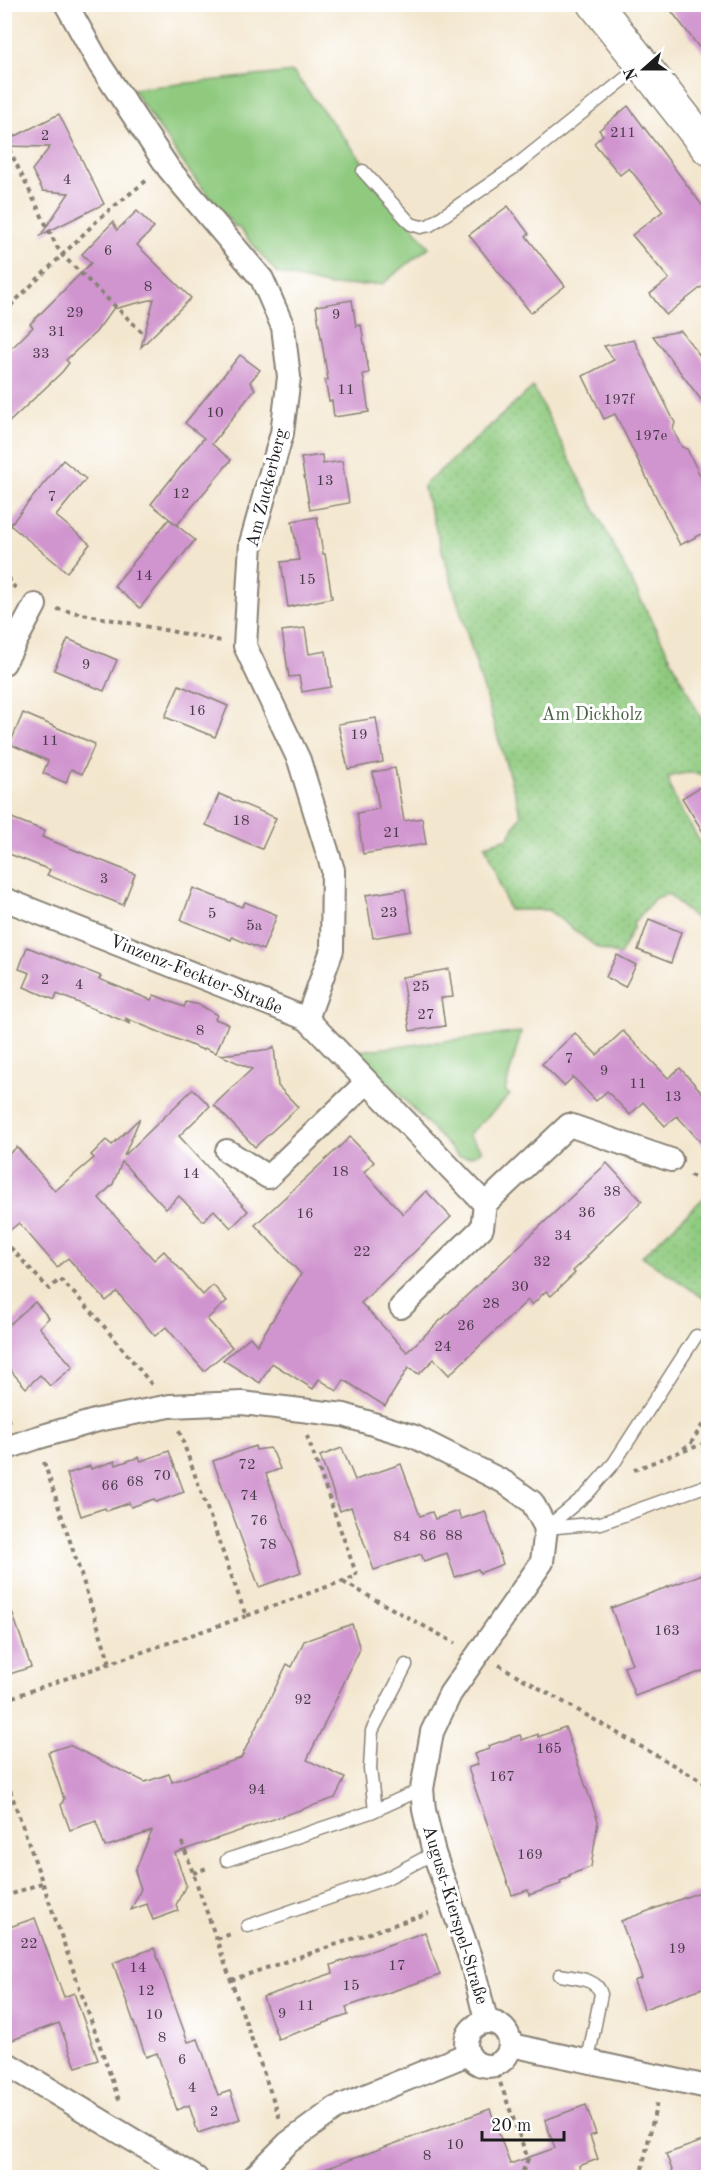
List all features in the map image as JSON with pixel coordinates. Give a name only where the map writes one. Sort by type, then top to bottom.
[{"type":"main road","points":[[595,4],[708,148]]},
{"type":"street","name":"Am Zuckerberg","points":[[66,4],[100,64],[169,169],[262,279],[283,327],[289,376],[282,433],[251,543],[245,646],[299,760],[333,870],[332,950],[307,1019]]},
{"type":"street","points":[[4,663],[35,605]]},
{"type":"street","name":"Vinzenz-Feckter-Straße","points":[[4,899],[307,1019],[485,1204]]},
{"type":"street","points":[[227,1151],[268,1178],[367,1082]]},
{"type":"street","points":[[401,1307],[482,1228],[485,1204],[569,1125],[671,1160]]},
{"type":"street","points":[[4,1449],[98,1420],[170,1406],[242,1403],[298,1408],[344,1415],[415,1437],[504,1482],[532,1503],[546,1528]]},
{"type":"street","name":"August-Kierspel-Straße","points":[[486,2020],[471,1960],[434,1853],[424,1810],[422,1789],[432,1732],[450,1694],[542,1562],[546,1528]]},
{"type":"street","points":[[486,2020],[499,2023],[508,2031],[511,2045],[507,2058],[494,2066],[479,2065],[468,2054],[466,2040],[473,2026],[486,2020]]},
{"type":"street","points":[[511,2045],[708,2087]]},
{"type":"street","points":[[253,2178],[288,2143],[336,2108],[468,2054]]},
{"type":"street","points":[[4,2062],[196,2178]]},
{"type":"lane","points":[[363,171],[411,224],[421,227],[430,225],[513,168],[643,64]]},
{"type":"lane","points":[[546,1528],[587,1494],[614,1463],[696,1336]]},
{"type":"lane","points":[[546,1528],[601,1523],[708,1485]]},
{"type":"lane","points":[[375,1810],[370,1769],[372,1731],[406,1665]]},
{"type":"lane","points":[[227,1860],[375,1810],[422,1789]]},
{"type":"lane","points":[[248,1926],[387,1878],[434,1853]]},
{"type":"lane","points":[[560,1975],[593,1983],[599,1988],[601,1994],[588,2060]]},
{"type":"path","points":[[5,141],[63,256],[144,334]]},
{"type":"path","points":[[4,312],[110,210],[145,181],[169,169]]},
{"type":"path","points":[[4,560],[11,584],[35,605],[245,646]]},
{"type":"path","points":[[4,1249],[8,1245],[49,1288],[60,1279],[93,1313],[170,1406],[246,1616]]},
{"type":"path","points":[[4,1700],[357,1576],[298,1408]]},
{"type":"path","points":[[679,1452],[691,1443],[708,1416]]},
{"type":"path","points":[[36,1438],[110,1664]]},
{"type":"path","points":[[631,1471],[708,1442]]},
{"type":"path","points":[[342,1582],[436,1634],[478,1654],[708,1785]]},
{"type":"path","points":[[4,1773],[133,2139]]},
{"type":"path","points":[[182,1842],[288,2143]]},
{"type":"path","points":[[4,1897],[44,1882]]},
{"type":"path","points":[[231,1980],[452,1905]]},
{"type":"path","points":[[494,2066],[528,2159],[520,2178]]},
{"type":"path","points":[[640,2178],[662,2077]]},
{"type":"green space","points":[[293,72],[429,247],[382,284],[330,286],[277,273],[191,174],[132,89]]},
{"type":"green space","name":"Am Dickholz","points":[[533,387],[708,732],[708,777],[683,773],[668,777],[674,798],[705,852],[709,868],[710,889],[708,927],[686,911],[669,894],[655,898],[633,924],[620,955],[598,948],[548,910],[509,910],[485,845],[508,838],[521,815],[423,486]]},
{"type":"green space","points":[[521,1032],[505,1091],[510,1095],[468,1135],[482,1150],[468,1157],[458,1156],[358,1051]]},
{"type":"green space","points":[[708,1194],[708,1301],[642,1256]]},
{"type":"building","points":[[666,4],[708,4],[708,59]]},
{"type":"building","points":[[628,106],[708,213],[708,282],[666,315],[650,294],[669,279],[632,235],[663,211],[629,168],[620,175],[594,143],[603,135],[599,130]]},
{"type":"building","points":[[59,114],[104,204],[41,235],[69,193],[43,191],[32,170],[50,147],[4,146],[4,142]]},
{"type":"building","points":[[508,206],[529,234],[526,236],[565,286],[531,313],[469,235]]},
{"type":"building","points":[[137,211],[154,228],[137,245],[191,298],[141,347],[154,299],[113,309],[96,332],[66,360],[69,363],[62,372],[4,427],[4,352],[14,346],[33,327],[30,324],[91,263],[82,254],[113,222],[117,230]]},
{"type":"building","points":[[352,300],[356,326],[361,325],[369,373],[363,374],[369,412],[334,417],[332,401],[329,401],[325,380],[328,380],[316,306]]},
{"type":"building","points":[[681,331],[708,366],[708,409],[653,336]]},
{"type":"building","points":[[634,340],[675,423],[673,429],[677,438],[682,447],[687,449],[708,492],[708,531],[680,545],[615,414],[604,419],[583,376],[614,360],[604,346]]},
{"type":"building","points":[[240,355],[260,370],[250,382],[255,389],[212,444],[231,460],[177,525],[151,504],[204,438],[185,423]]},
{"type":"building","points":[[322,455],[323,464],[342,461],[349,503],[310,510],[301,458]]},
{"type":"building","points":[[63,460],[86,479],[56,516],[90,544],[67,572],[10,525]]},
{"type":"building","points":[[317,517],[332,598],[288,607],[281,562],[299,560],[292,521]]},
{"type":"building","points":[[169,519],[195,540],[140,608],[114,586]]},
{"type":"building","points":[[305,628],[309,654],[326,651],[331,687],[302,692],[299,676],[289,677],[282,631]]},
{"type":"building","points":[[68,639],[117,660],[104,691],[54,670]]},
{"type":"building","points":[[179,685],[228,706],[215,737],[165,717]]},
{"type":"building","points":[[23,713],[95,744],[82,774],[71,769],[66,783],[43,773],[48,761],[10,744]]},
{"type":"building","points":[[376,718],[383,762],[348,769],[338,724]]},
{"type":"building","points":[[395,768],[404,821],[422,818],[426,844],[363,854],[357,813],[379,809],[373,772]]},
{"type":"building","points":[[700,787],[708,800],[708,840],[682,798]]},
{"type":"building","points":[[219,794],[276,818],[262,849],[206,825]]},
{"type":"building","points":[[4,815],[45,831],[42,837],[135,874],[123,905],[47,875],[50,870],[4,852]]},
{"type":"building","points":[[193,888],[242,907],[245,902],[277,915],[263,950],[181,920]]},
{"type":"building","points":[[405,889],[412,931],[373,938],[366,895]]},
{"type":"building","points":[[649,919],[681,932],[671,963],[638,950]]},
{"type":"building","points":[[27,947],[101,976],[99,979],[151,1000],[154,995],[184,1007],[186,1002],[200,1005],[217,1015],[215,1019],[228,1024],[216,1053],[204,1048],[203,1050],[125,1018],[131,1024],[57,994],[55,1000],[24,987],[30,973],[19,969]]},
{"type":"building","points":[[617,955],[636,965],[625,987],[606,977]]},
{"type":"building","points":[[449,969],[453,997],[441,998],[445,1026],[410,1031],[402,977]]},
{"type":"building","points":[[623,1031],[668,1078],[680,1068],[708,1099],[708,1150],[677,1116],[665,1126],[643,1102],[630,1115],[607,1091],[596,1101],[573,1077],[564,1086],[542,1064],[575,1033],[597,1055]]},
{"type":"building","points":[[274,1047],[278,1086],[298,1107],[255,1147],[214,1105],[252,1069],[220,1055]]},
{"type":"building","points":[[193,1089],[210,1106],[179,1136],[248,1211],[231,1228],[214,1210],[203,1221],[179,1196],[166,1209],[122,1162],[113,1184],[99,1198],[154,1260],[164,1251],[203,1295],[213,1285],[227,1301],[207,1319],[232,1347],[204,1371],[166,1327],[155,1336],[117,1292],[106,1301],[68,1258],[57,1267],[19,1223],[4,1235],[4,1158],[17,1147],[55,1191],[94,1158],[91,1155],[106,1140],[112,1145],[140,1118],[124,1156]]},
{"type":"building","points":[[350,1137],[374,1162],[364,1172],[403,1214],[426,1191],[451,1217],[361,1303],[407,1352],[607,1163],[642,1201],[595,1246],[588,1257],[573,1271],[575,1273],[551,1296],[546,1291],[532,1305],[528,1300],[449,1375],[434,1359],[419,1374],[408,1368],[385,1406],[344,1380],[337,1391],[319,1379],[313,1389],[272,1363],[260,1383],[223,1360],[250,1337],[257,1345],[301,1274],[255,1225]]},
{"type":"building","points":[[35,1302],[49,1318],[39,1327],[73,1367],[50,1386],[40,1375],[26,1388],[4,1363],[4,1329]]},
{"type":"building","points":[[255,1446],[256,1450],[270,1448],[280,1469],[266,1474],[301,1572],[259,1587],[213,1461]]},
{"type":"building","points":[[342,1448],[355,1480],[401,1464],[420,1516],[432,1512],[435,1519],[458,1511],[461,1519],[485,1511],[503,1564],[480,1573],[478,1569],[455,1577],[447,1553],[424,1561],[421,1554],[374,1570],[351,1507],[340,1511],[320,1456]]},
{"type":"building","points":[[169,1451],[184,1492],[156,1502],[154,1499],[131,1507],[129,1503],[81,1516],[67,1474],[115,1461],[116,1465],[139,1457],[141,1461]]},
{"type":"building","points":[[708,1572],[708,1669],[635,1696],[624,1667],[632,1664],[611,1608]]},
{"type":"building","points":[[8,1600],[31,1667],[4,1676],[4,1601]]},
{"type":"building","points":[[352,1624],[360,1649],[307,1760],[345,1778],[335,1798],[175,1853],[186,1885],[176,1905],[178,1911],[153,1920],[147,1904],[131,1910],[141,1889],[135,1871],[152,1831],[105,1847],[96,1821],[70,1830],[61,1805],[64,1799],[48,1752],[69,1745],[145,1782],[169,1774],[172,1782],[241,1758],[287,1664],[292,1667],[304,1641]]},
{"type":"building","points":[[565,1727],[598,1821],[591,1867],[569,1875],[570,1877],[560,1881],[561,1884],[529,1895],[528,1890],[512,1895],[468,1768],[478,1764],[474,1754],[489,1749],[488,1746],[520,1735],[522,1740],[538,1734],[538,1737]]},
{"type":"building","points":[[708,1889],[708,1986],[644,2009],[634,1981],[642,1978],[621,1921]]},
{"type":"building","points":[[35,1918],[64,1997],[74,1993],[98,2060],[76,2067],[59,2023],[12,2040],[4,2021],[4,1929]]},
{"type":"building","points":[[425,1932],[440,1975],[346,2007],[348,2015],[278,2039],[263,1997],[333,1973],[331,1965]]},
{"type":"building","points":[[154,1948],[188,2042],[198,2039],[218,2095],[230,2091],[240,2119],[198,2133],[189,2105],[177,2110],[157,2053],[146,2057],[113,1963]]},
{"type":"building","points":[[586,2105],[596,2134],[590,2136],[598,2159],[579,2166],[582,2178],[309,2178],[308,2175],[490,2109],[510,2164],[555,2148],[545,2120]]},
{"type":"building","points":[[708,2139],[708,2178],[675,2178],[666,2154]]}]
